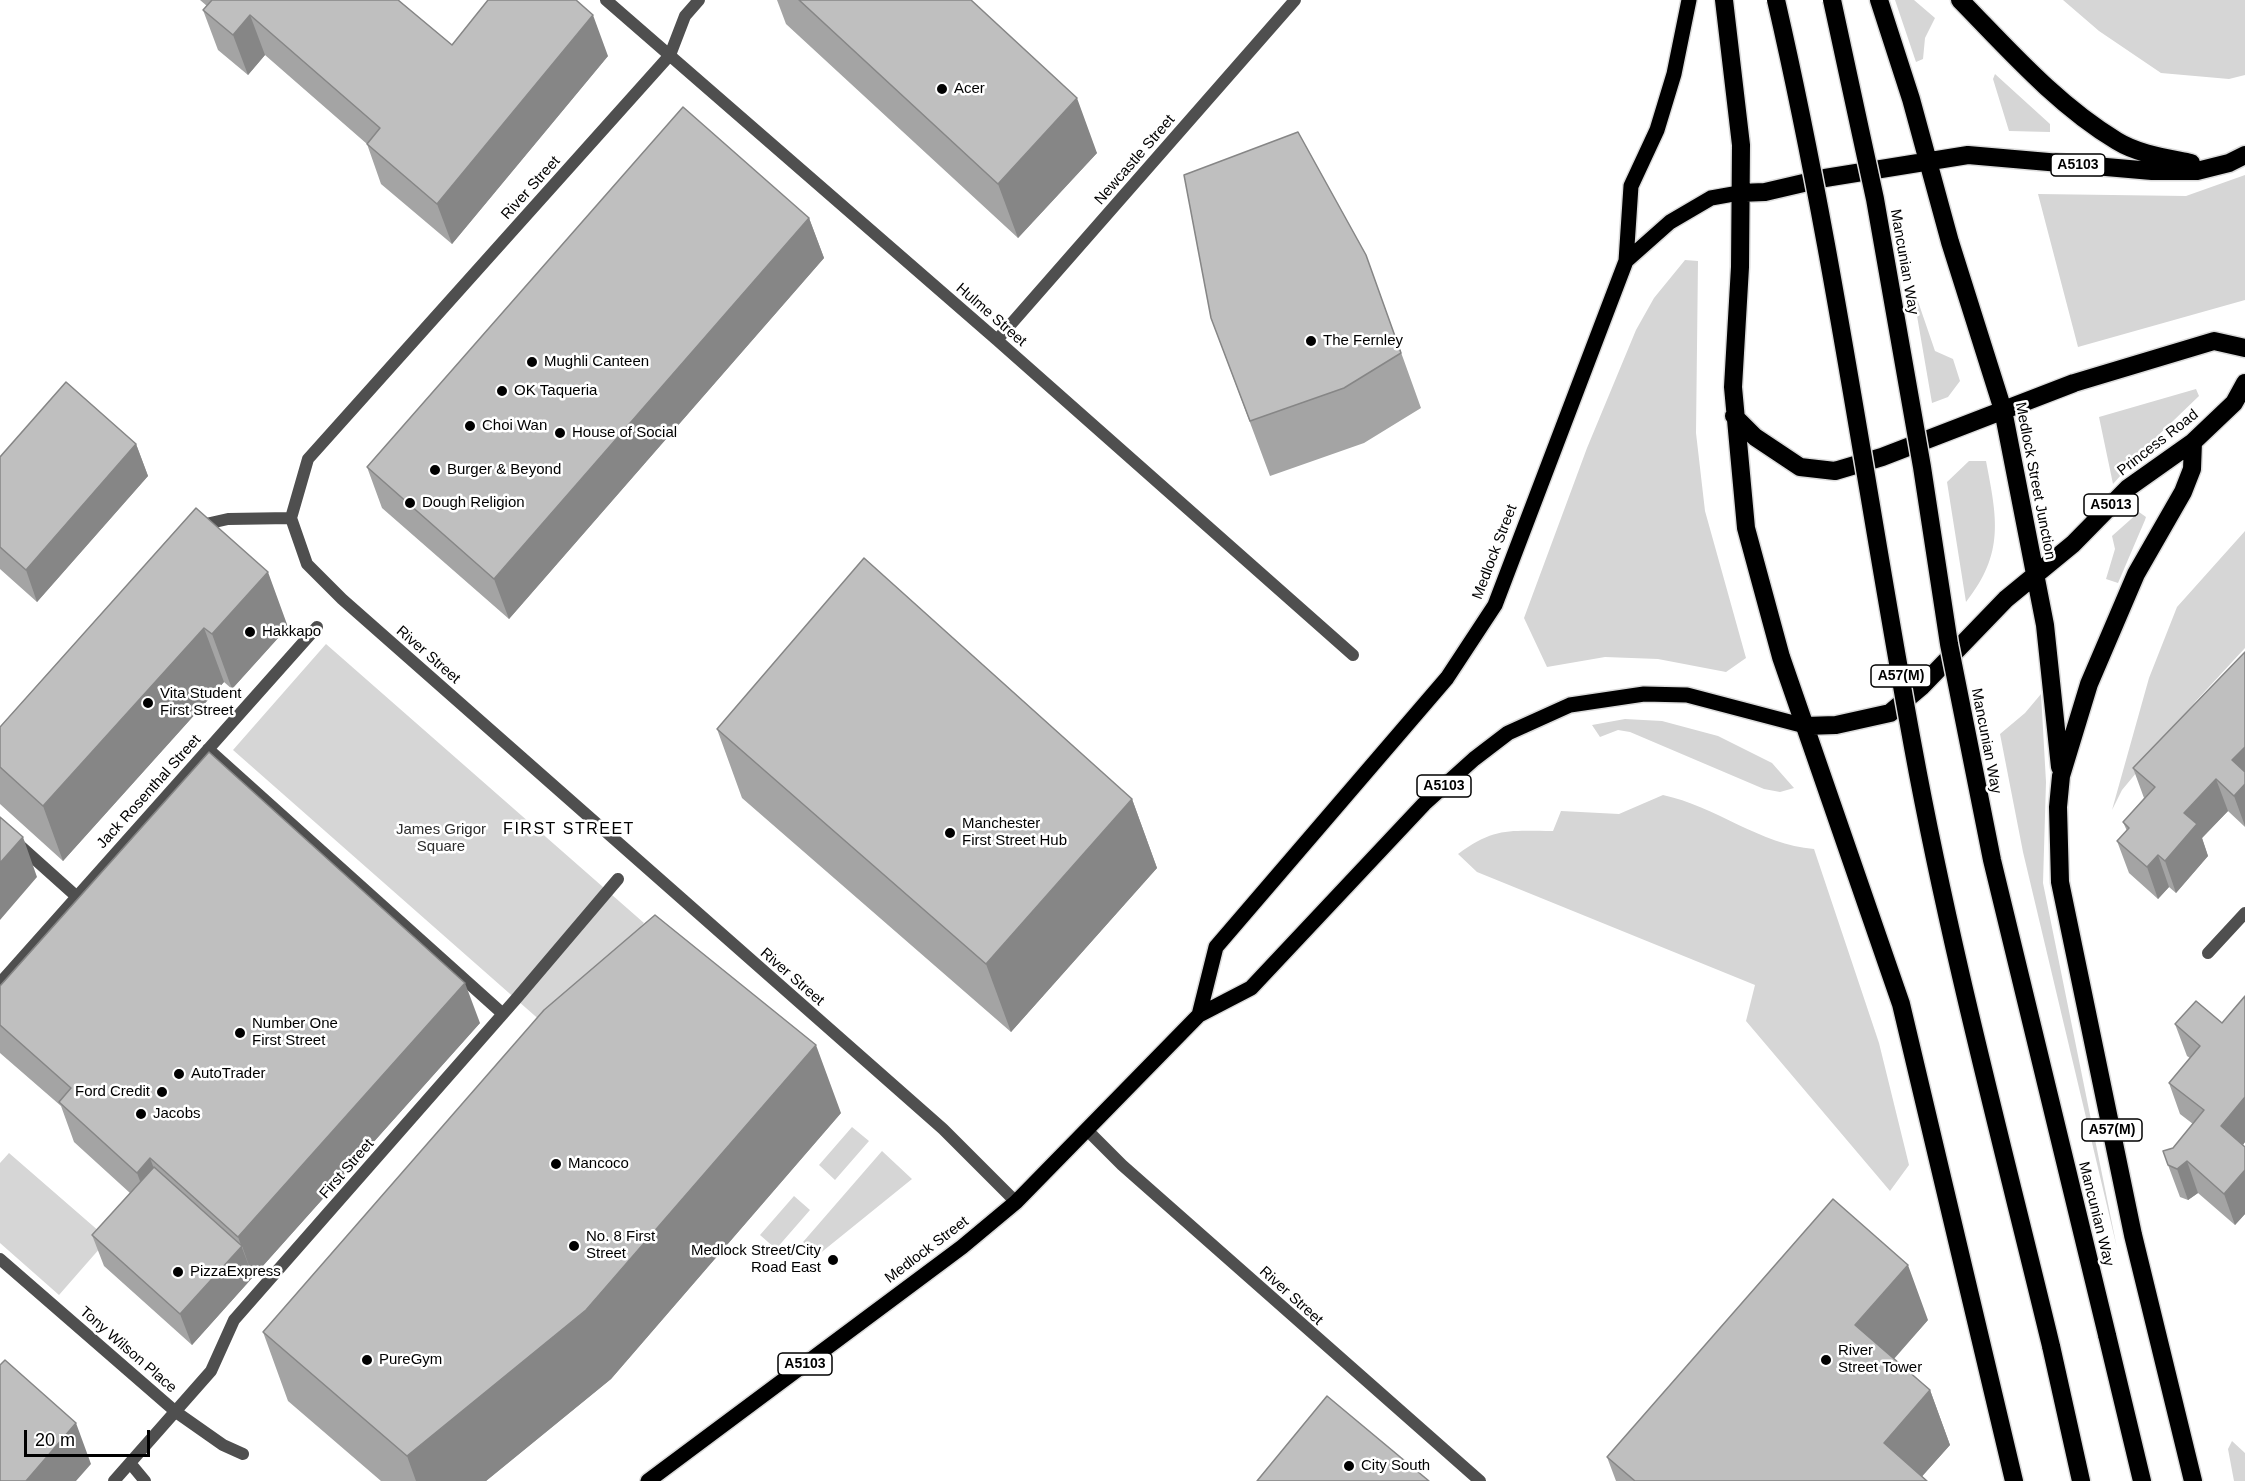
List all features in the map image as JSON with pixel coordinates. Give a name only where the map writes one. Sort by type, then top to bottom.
[{"type":"highway","points":[[1724,0],[1740,122],[1740,267],[1734,416],[1746,528],[1764,597],[1805,726],[1901,1004],[2014,1481]]},
{"type":"highway","name":"A57(M)","points":[[1776,0],[1814,183],[1912,747],[1938,875],[2051,1346],[2081,1481]]},
{"type":"highway","name":"Mancunian Way","points":[[1832,0],[1875,199],[1922,467],[1949,644],[1992,860],[2142,1481]]},
{"type":"highway","points":[[1879,0],[1928,163]]},
{"type":"highway","points":[[1960,0],[2061,99],[2118,142],[2160,157],[2194,163],[2237,159]]},
{"type":"highway","name":"A5103","points":[[1740,193],[1765,192],[1825,178],[1968,155],[2152,171],[2197,171],[2237,159]]},
{"type":"highway","name":"Medlock Street Junction","points":[[1805,726],[1836,725],[1890,712],[1922,686],[2006,599],[2035,575],[2003,410],[1928,163]]},
{"type":"highway","points":[[1734,416],[1755,437],[1800,467],[1835,471],[1882,457],[2074,383],[2214,341],[2245,348]]},
{"type":"highway","name":"Princess Road","points":[[2035,575],[2073,544],[2128,488],[2193,442],[2234,403],[2245,383]]},
{"type":"highway","name":"A57(M)","points":[[2193,442],[2192,469],[2183,492],[2136,574],[2089,684],[2061,776],[2058,807],[2060,882],[2133,1235],[2193,1481]]},
{"type":"highway","name":"A57(M)","points":[[2035,575],[2045,625],[2061,776]]},
{"type":"main road","points":[[1626,261],[1631,186],[1657,130],[1674,74],[1689,0]]},
{"type":"main road","name":"Medlock Street","points":[[1199,1015],[1216,947],[1369,772],[1447,678],[1495,605],[1626,261],[1670,222],[1711,198],[1740,193]]},
{"type":"main road","name":"Medlock Street","points":[[648,1481],[962,1247],[1016,1202],[1199,1015],[1251,988],[1424,804],[1474,759],[1509,733],[1570,705],[1609,697],[1644,694],[1686,695],[1805,726]]},
{"type":"street","name":"Hulme Street","points":[[606,0],[997,340],[1353,655]]},
{"type":"street","points":[[670,55],[685,16],[699,0]]},
{"type":"street","name":"Newcastle Street","points":[[997,340],[1295,0]]},
{"type":"street","name":"River Street","points":[[670,55],[308,459],[291,518],[307,564],[342,599],[943,1129],[1016,1202]]},
{"type":"street","points":[[183,535],[200,525],[228,519],[291,518]]},
{"type":"street","name":"Jack Rosenthal Street","points":[[0,983],[317,627]]},
{"type":"street","points":[[208,749],[503,1014]]},
{"type":"street","points":[[10,837],[76,896]]},
{"type":"street","name":"First Street","points":[[114,1481],[211,1371],[234,1320],[503,1014],[616,881]]},
{"type":"street","points":[[2208,953],[2245,913]]},
{"type":"street","name":"River Street","points":[[1087,1130],[1131,1173],[1479,1481]]},
{"type":"street","name":"Tony Wilson Place","points":[[0,1259],[176,1412],[223,1445],[243,1454]]},
{"type":"street","points":[[130,1463],[145,1481]]},
{"type":"green space","points":[[1895,0],[1914,0],[1935,18],[1925,38],[1923,59],[1916,62]]},
{"type":"green space","points":[[2063,0],[2245,0],[2245,75],[2229,79],[2161,73],[2099,31]]},
{"type":"green space","points":[[1995,74],[2050,124],[2050,132],[2009,131],[1993,79]]},
{"type":"green space","points":[[2245,175],[2245,300],[2078,347],[2038,194],[2186,196]]},
{"type":"green space","points":[[1685,260],[1698,261],[1696,433],[1705,511],[1746,658],[1726,672],[1658,659],[1605,657],[1547,667],[1524,618],[1587,448],[1636,330],[1654,298]]},
{"type":"green space","points":[[1911,281],[1935,351],[1953,359],[1960,381],[1948,397],[1932,403]]},
{"type":"green space","points":[[2196,389],[2199,396],[2146,447],[2113,484],[2099,417]]},
{"type":"green space","points":[[1969,461],[1986,461],[1993,500],[1995,534],[1987,567],[1979,584],[1966,602],[1947,482]]},
{"type":"green space","points":[[2139,512],[2146,517],[2118,583],[2106,579],[2115,549],[2112,536]]},
{"type":"green space","points":[[2245,531],[2245,648],[2196,701],[2122,790],[2112,810],[2149,678],[2177,607]]},
{"type":"green space","name":"James Grigor Square","points":[[326,644],[644,923],[551,1030],[233,750]]},
{"type":"green space","points":[[2041,694],[2046,782],[2043,883],[2117,1248],[2023,852],[2000,734],[2025,713]]},
{"type":"green space","points":[[1625,719],[1662,721],[1718,736],[1772,763],[1794,788],[1780,792],[1764,789],[1630,732],[1618,730],[1600,737],[1592,725]]},
{"type":"green space","points":[[1663,795],[1682,800],[1775,840],[1814,849],[1879,1043],[1909,1165],[1890,1191],[1746,1021],[1755,985],[1477,872],[1458,854],[1482,839],[1503,832],[1553,831],[1561,811],[1619,814]]},
{"type":"green space","points":[[852,1127],[869,1141],[835,1180],[819,1165]]},
{"type":"green space","points":[[882,1151],[912,1179],[818,1255],[803,1242]]},
{"type":"green space","points":[[9,1153],[108,1239],[59,1295],[0,1243],[0,1163]]},
{"type":"green space","points":[[794,1196],[810,1210],[776,1249],[760,1235]]},
{"type":"green space","points":[[2232,1441],[2245,1453],[2245,1481],[2234,1481],[2228,1449]]},
{"type":"building","points":[[212,0],[398,0],[452,45],[488,0],[576,0],[593,15],[437,204],[367,144],[380,128],[250,15],[233,35],[203,10]]},
{"type":"building","name":"Acer","points":[[799,0],[971,0],[1077,98],[998,184]]},
{"type":"building","points":[[683,107],[809,218],[494,579],[367,467]]},
{"type":"building","name":"The Fernley","points":[[1298,132],[1366,255],[1401,353],[1344,388],[1250,421],[1211,318],[1184,175]]},
{"type":"building","points":[[66,382],[136,444],[26,570],[0,547],[0,457]]},
{"type":"building","points":[[196,508],[268,572],[212,634],[204,628],[43,806],[0,767],[0,727]]},
{"type":"building","name":"Manchester First Street Hub","points":[[864,558],[1132,799],[986,964],[717,729]]},
{"type":"building","points":[[2245,652],[2245,747],[2232,760],[2245,772],[2245,784],[2234,796],[2216,779],[2184,813],[2197,824],[2165,861],[2158,855],[2147,867],[2117,841],[2129,828],[2123,822],[2155,787],[2133,768]]},
{"type":"building","name":"Number One First Street","points":[[209,752],[465,983],[238,1237],[150,1158],[137,1173],[59,1102],[71,1088],[0,1025],[0,986]]},
{"type":"building","points":[[0,817],[23,837],[0,863]]},
{"type":"building","name":"No. 8 First Street","points":[[655,915],[816,1045],[586,1310],[407,1456],[263,1332],[544,1010]]},
{"type":"building","points":[[2245,996],[2245,1097],[2221,1126],[2245,1147],[2245,1170],[2224,1194],[2187,1161],[2177,1169],[2168,1165],[2163,1151],[2173,1148],[2204,1110],[2169,1083],[2200,1046],[2175,1024],[2196,1001],[2222,1023]]},
{"type":"building","name":"PizzaExpress","points":[[154,1167],[242,1246],[180,1314],[92,1235]]},
{"type":"building","points":[[1833,1199],[1908,1265],[1855,1325],[1930,1390],[1884,1443],[1927,1481],[1635,1481],[1607,1457]]},
{"type":"building","points":[[5,1360],[76,1423],[26,1481],[0,1481],[0,1365]]},
{"type":"building","points":[[1327,1396],[1429,1481],[1257,1481]]},
{"type":"place","name":"Acer","points":[[942,89]]},
{"type":"place","name":"The Fernley","points":[[1311,341]]},
{"type":"place","name":"Mughli Canteen","points":[[532,362]]},
{"type":"place","name":"OK Taqueria","points":[[502,391]]},
{"type":"place","name":"Choi Wan","points":[[470,426]]},
{"type":"place","name":"House of Social","points":[[560,433]]},
{"type":"place","name":"Burger & Beyond","points":[[435,470]]},
{"type":"place","name":"Dough Religion","points":[[410,503]]},
{"type":"place","name":"Hakkapo","points":[[250,632]]},
{"type":"place","name":"Vita Student First Street","points":[[148,703]]},
{"type":"place","name":"Manchester First Street Hub","points":[[950,833]]},
{"type":"place","name":"Number One First Street","points":[[240,1033]]},
{"type":"place","name":"AutoTrader","points":[[179,1074]]},
{"type":"place","name":"Ford Credit","points":[[162,1092]]},
{"type":"place","name":"Jacobs","points":[[141,1114]]},
{"type":"place","name":"Mancoco","points":[[556,1164]]},
{"type":"place","name":"No. 8 First Street","points":[[574,1246]]},
{"type":"place","name":"Medlock Street/City Road East","points":[[833,1260]]},
{"type":"place","name":"PizzaExpress","points":[[178,1272]]},
{"type":"place","name":"PureGym","points":[[367,1360]]},
{"type":"place","name":"River Street Tower","points":[[1826,1360]]},
{"type":"place","name":"City South","points":[[1349,1466]]},
{"type":"district","name":"FIRST STREET","points":[[569,830]]}]
